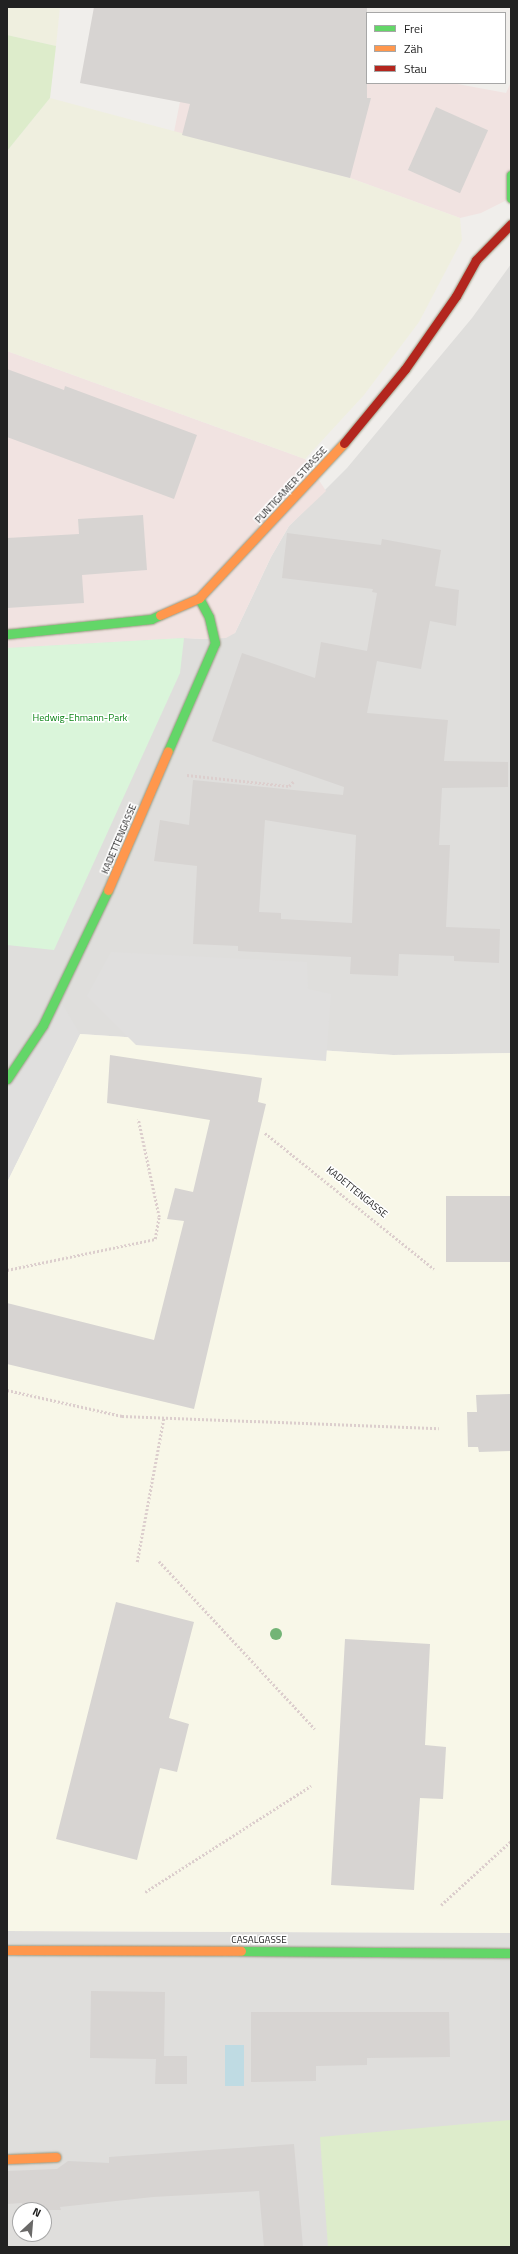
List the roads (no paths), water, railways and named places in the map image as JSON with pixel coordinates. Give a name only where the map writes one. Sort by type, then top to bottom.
[{"type":"street","points":[[511,175],[511,198]]},
{"type":"street","name":"PUNTIGAMER STRASSE","points":[[7,634],[151,619],[199,598],[318,474],[404,370],[456,296],[476,260],[511,224]]},
{"type":"street","name":"KADETTENGASSE","points":[[7,1079],[43,1025],[96,918],[215,643],[209,617],[199,598]]},
{"type":"street","name":"CASALGASSE","points":[[7,1950],[511,1953]]},
{"type":"street","points":[[7,2160],[56,2157]]},
{"type":"water","points":[[225,2045],[244,2045],[244,2086],[225,2086]]},
{"type":"park label","name":"Hedwig-Ehmann-Park","points":[[80,718]]}]
